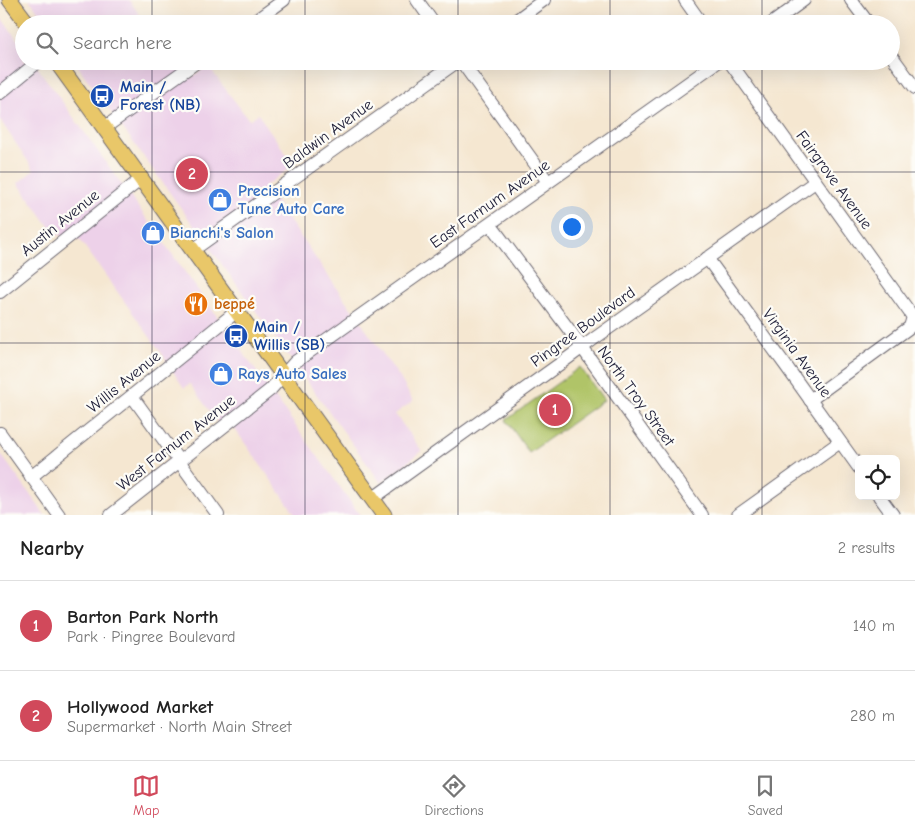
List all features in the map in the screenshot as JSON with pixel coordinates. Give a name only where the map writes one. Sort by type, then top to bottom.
[{"type":"main road","points":[[16,2],[23,15]]},
{"type":"main road","points":[[62,70],[384,515]]},
{"type":"street","points":[[263,15],[284,0]]},
{"type":"street","points":[[417,0],[428,15]]},
{"type":"street","points":[[523,15],[544,0]]},
{"type":"street","points":[[685,0],[696,15]]},
{"type":"street","points":[[784,15],[804,0]]},
{"type":"street","points":[[851,0],[862,15]]},
{"type":"street","points":[[900,67],[915,88]]},
{"type":"street","points":[[0,93],[28,70]]},
{"type":"street","points":[[104,128],[185,70]]},
{"type":"street","name":"Baldwin Avenue","points":[[193,250],[446,70]]},
{"type":"street","points":[[466,70],[548,182]]},
{"type":"street","name":"East Farnum Avenue","points":[[284,375],[295,362],[706,70]]},
{"type":"street","name":"Fairgrove Avenue","points":[[735,70],[913,323]]},
{"type":"street","name":"Austin Avenue","points":[[0,292],[141,179]]},
{"type":"street","name":"Pingree Boulevard","points":[[372,499],[815,182]]},
{"type":"street","name":"North Troy Street","points":[[490,224],[702,515]]},
{"type":"street","name":"Virginia Avenue","points":[[707,258],[855,463]]},
{"type":"street","name":"Willis Avenue","points":[[31,477],[237,311]]},
{"type":"street","points":[[810,400],[913,323]]},
{"type":"street","name":"West Farnum Avenue","points":[[110,515],[270,390],[284,375]]},
{"type":"street","points":[[132,396],[218,515]]},
{"type":"street","points":[[0,433],[59,515]]},
{"type":"street","points":[[738,515],[840,442]]},
{"type":"street","points":[[882,500],[893,515]]},
{"type":"shaded area","points":[[30,0],[129,0],[140,15],[41,15]]},
{"type":"shaded area","points":[[0,16],[15,37],[15,70],[39,70],[360,515],[296,515],[232,425],[224,431],[190,384],[184,388],[163,355],[80,240],[56,234],[49,226],[18,183],[34,170],[0,120]]},
{"type":"shaded area","points":[[81,70],[181,70],[189,79],[202,70],[211,70],[249,120],[258,114],[294,165],[265,186],[400,378],[413,401],[395,414],[422,451],[381,483]]},
{"type":"shaded area","points":[[0,453],[45,515],[0,515]]},
{"type":"green space","points":[[580,367],[604,400],[529,453],[506,420]]},
{"type":"place","name":"Main / Forest (NB)","points":[[102,96]]},
{"type":"place","name":"Hollywood Market","points":[[192,174]]},
{"type":"place","name":"Precision Tune Auto Care","points":[[220,200]]},
{"type":"place","name":"Bianchi's Salon","points":[[153,233]]},
{"type":"place","name":"beppé","points":[[196,304]]},
{"type":"place","name":"Main / Willis (SB)","points":[[236,336]]},
{"type":"place","name":"Rays Auto Sales","points":[[221,374]]},
{"type":"place","name":"Barton Park North","points":[[555,410]]}]
